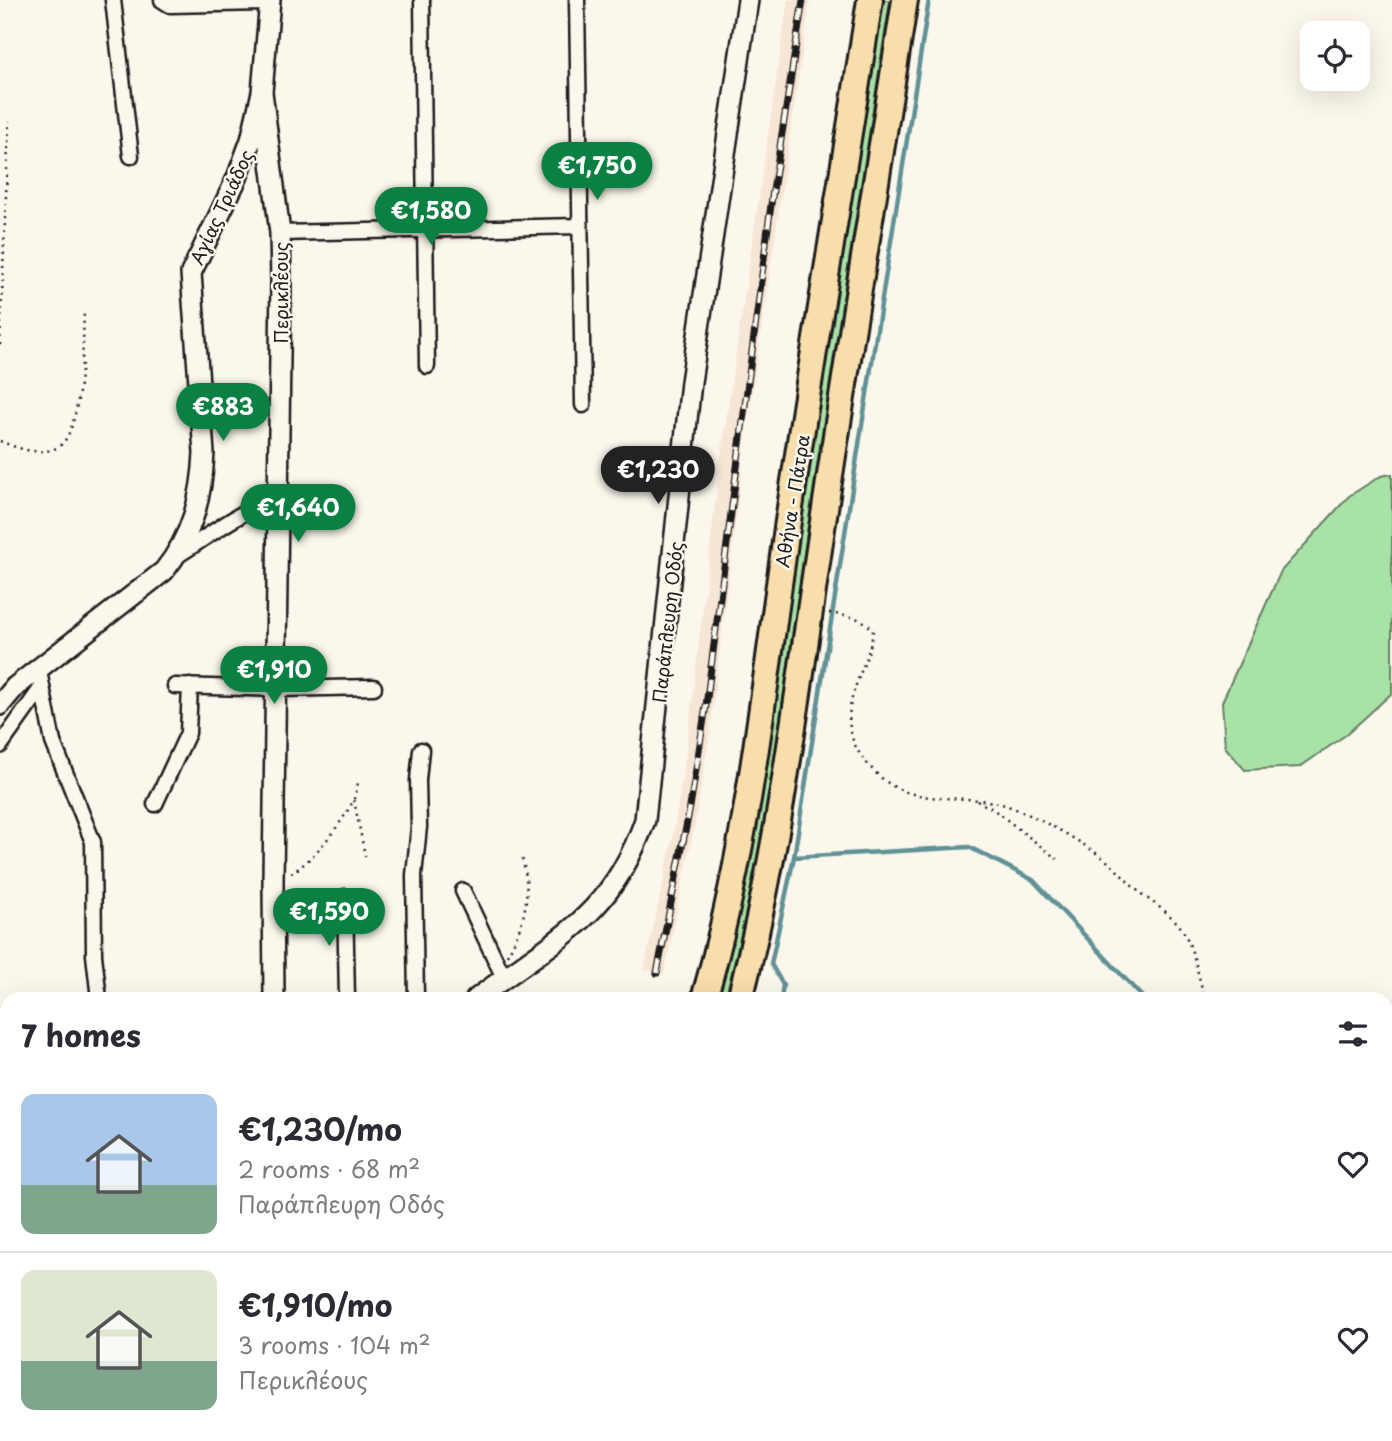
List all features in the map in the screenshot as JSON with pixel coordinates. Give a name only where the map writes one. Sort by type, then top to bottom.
[{"type":"highway","name":"Αθήνα - Πάτρα","points":[[706,992],[730,893],[749,793],[794,484],[870,0]]},
{"type":"highway","name":"Αθήνα - Πάτρα","points":[[742,992],[764,900],[783,798],[826,500],[905,0]]},
{"type":"main road","name":"Παράπλευρη Οδός","points":[[489,992],[502,973],[591,913],[621,875],[645,821],[691,382],[748,0]]},
{"type":"main road","name":"Αγίας Τριάδος","points":[[0,705],[15,687],[40,679],[147,587],[175,557],[190,530],[203,479],[201,391],[191,273],[245,160],[262,92],[270,1]]},
{"type":"main road","name":"Περικλέους","points":[[262,92],[281,233],[274,992]]},
{"type":"street","points":[[113,0],[131,156]]},
{"type":"street","points":[[162,0],[170,5],[270,1]]},
{"type":"street","points":[[422,0],[427,366]]},
{"type":"street","points":[[577,0],[583,405]]},
{"type":"street","points":[[281,233],[580,226]]},
{"type":"street","points":[[175,557],[238,519],[256,504],[279,498]]},
{"type":"street","points":[[0,746],[40,679]]},
{"type":"street","points":[[40,679],[53,742],[93,842],[94,956],[98,992]]},
{"type":"street","points":[[175,686],[277,689],[374,687]]},
{"type":"street","points":[[155,804],[188,733],[190,686]]},
{"type":"street","points":[[416,992],[414,874],[419,827],[418,780],[421,750]]},
{"type":"street","points":[[463,891],[502,973]]},
{"type":"street","points":[[345,897],[347,992]]},
{"type":"path","points":[[0,345],[9,121]]},
{"type":"path","points":[[0,441],[28,451],[46,450],[58,447],[69,434],[82,368],[84,310]]},
{"type":"path","points":[[829,613],[857,618],[873,630],[872,641],[849,710],[850,730],[855,746],[867,764],[897,790],[912,795],[987,800],[1024,813],[1084,845],[1109,862],[1135,889],[1177,923],[1188,941],[1203,992]]},
{"type":"path","points":[[273,881],[301,867],[339,823],[354,800],[359,779]]},
{"type":"path","points":[[354,800],[366,861]]},
{"type":"path","points":[[976,801],[993,808],[1056,859]]},
{"type":"path","points":[[502,973],[523,928],[528,880],[522,858]]},
{"type":"shaded area","points":[[788,0],[810,0],[747,425],[709,738],[695,824],[664,974],[644,970],[673,837],[686,753],[720,462]]},
{"type":"green space","points":[[883,0],[890,0],[771,778],[739,944],[727,992],[719,992],[744,889],[764,778]]},
{"type":"green space","points":[[1392,474],[1392,693],[1347,734],[1300,767],[1245,770],[1225,747],[1222,702],[1281,571],[1349,496],[1381,476]]},
{"type":"waterway","points":[[782,992],[783,985],[771,964],[794,857],[929,0]]},
{"type":"waterway","points":[[794,857],[969,847],[1033,880],[1137,992]]},
{"type":"railway","points":[[657,973],[690,807],[706,706],[772,197],[803,0]]}]
